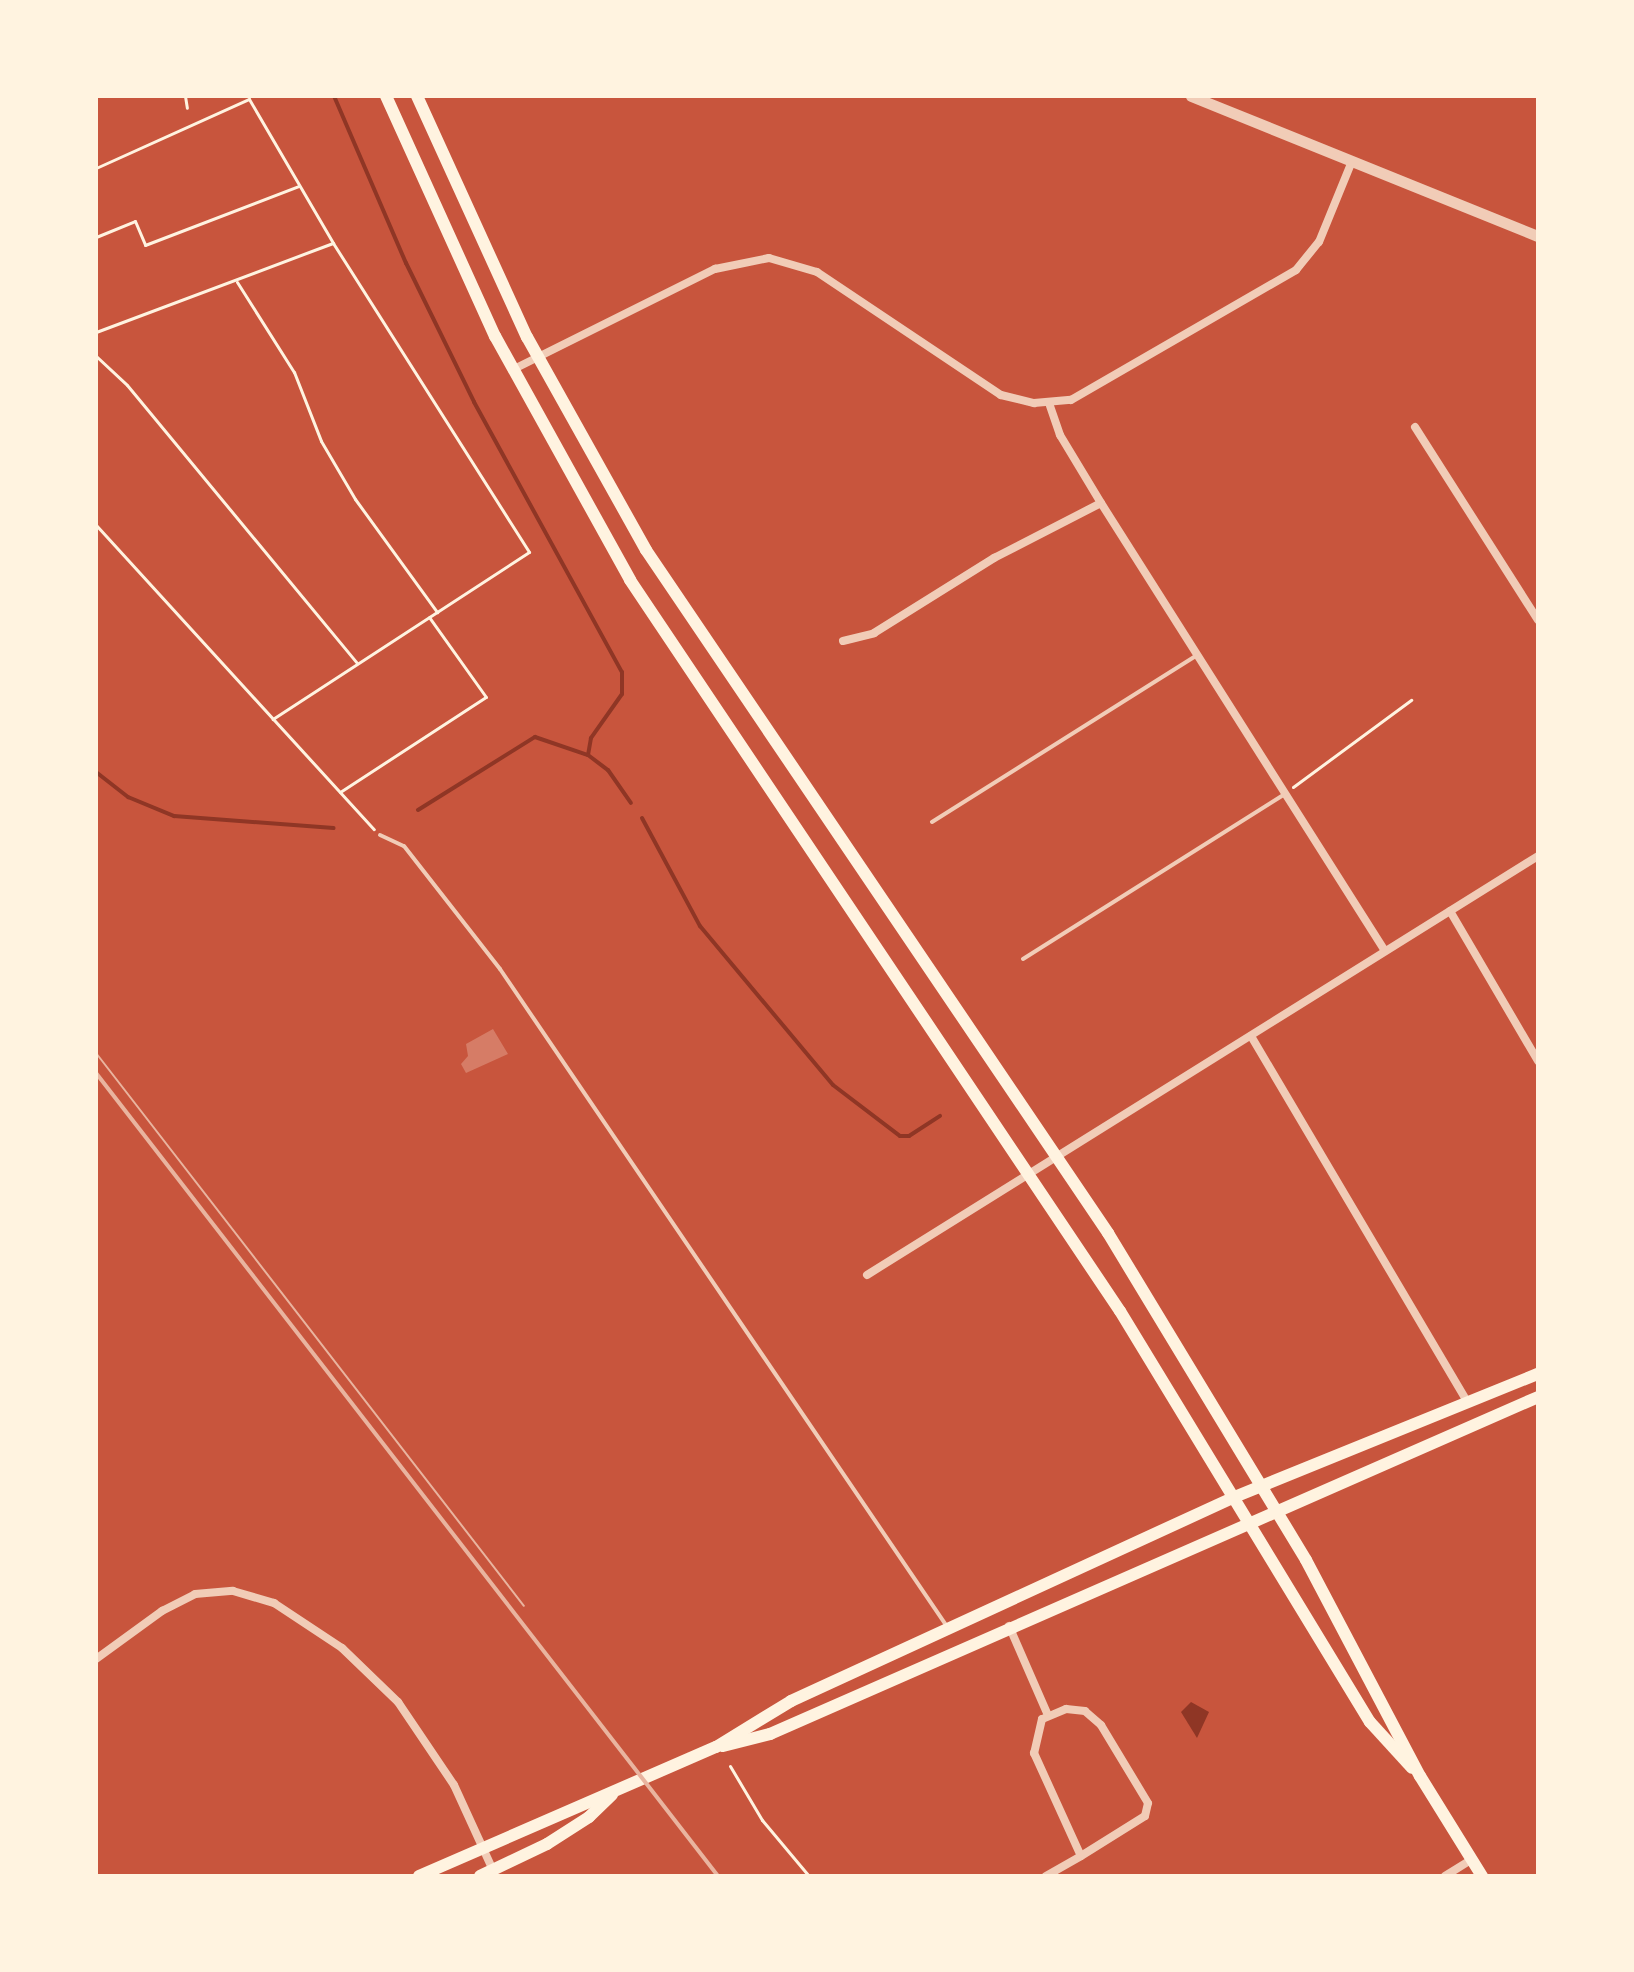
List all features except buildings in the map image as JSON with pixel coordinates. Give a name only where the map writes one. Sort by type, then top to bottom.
[{"type":"main road","points":[[386,96],[512,370],[657,622],[1032,1176],[1370,1722],[1420,1776]]},
{"type":"main road","points":[[417,96],[538,357],[691,621],[1055,1160],[1108,1233],[1275,1509],[1420,1776],[1482,1876]]},
{"type":"main road","points":[[419,1876],[582,1801],[612,1795],[716,1747],[791,1701],[1232,1498],[1538,1374]]},
{"type":"main road","points":[[716,1747],[759,1739],[1275,1509],[1538,1397]]},
{"type":"main road","points":[[1468,1403],[1478,1422]]},
{"type":"main road","points":[[1000,1607],[1009,1626]]},
{"type":"main road","points":[[950,1630],[959,1649]]},
{"type":"main road","points":[[480,1876],[589,1817],[612,1795]]},
{"type":"street","points":[[1191,96],[1538,236]]},
{"type":"street","points":[[512,370],[715,269],[769,258],[817,272],[1001,395],[1049,403],[1093,392],[1296,270],[1319,242],[1352,161]]},
{"type":"street","points":[[1049,403],[1060,435],[1101,503],[1385,951]]},
{"type":"street","points":[[1415,427],[1538,620]]},
{"type":"street","points":[[843,641],[874,633],[984,564],[1101,503]]},
{"type":"street","points":[[867,1275],[1011,1184],[1032,1176],[1538,856]]},
{"type":"street","points":[[1450,911],[1538,1061]]},
{"type":"street","points":[[1251,1036],[1468,1403]]},
{"type":"street","points":[[96,1659],[162,1611],[195,1594],[233,1591],[274,1603],[342,1648],[398,1702],[454,1785],[493,1870]]},
{"type":"street","points":[[1009,1626],[1047,1713]]},
{"type":"street","points":[[1046,1876],[1145,1816],[1148,1803],[1101,1725],[1085,1711],[1047,1713]]},
{"type":"street","points":[[1047,1713],[1035,1732],[1034,1753],[1081,1856]]},
{"type":"street","points":[[1445,1876],[1472,1859]]},
{"type":"lane","points":[[932,822],[1197,655]]},
{"type":"lane","points":[[1023,959],[1285,794]]},
{"type":"lane","points":[[380,835],[404,846],[500,969],[950,1630]]},
{"type":"path","points":[[185,96],[187,108]]},
{"type":"path","points":[[96,168],[249,99],[333,243],[529,552],[273,719]]},
{"type":"path","points":[[96,237],[135,221],[145,245],[299,186]]},
{"type":"path","points":[[96,332],[237,282],[333,243]]},
{"type":"path","points":[[237,282],[294,372],[321,441],[349,488],[437,612]]},
{"type":"path","points":[[96,356],[127,385],[358,663]]},
{"type":"path","points":[[96,525],[380,835]]},
{"type":"path","points":[[340,792],[486,697],[429,617]]},
{"type":"path","points":[[1293,787],[1411,700]]},
{"type":"path","points":[[730,1766],[762,1820],[809,1876]]},
{"type":"shaded area","points":[[1191,1702],[1209,1712],[1197,1738],[1181,1712]]},
{"type":"waterway","points":[[334,96],[406,263],[474,402],[622,672],[622,694],[591,738],[588,755]]},
{"type":"waterway","points":[[418,810],[535,737],[588,755],[608,770],[631,803]]},
{"type":"waterway","points":[[96,772],[128,797],[174,816],[334,828]]},
{"type":"waterway","points":[[642,818],[700,926],[833,1085],[900,1136],[909,1136],[940,1116]]},
{"type":"tram line","points":[[96,1053],[524,1606]]},
{"type":"railway","points":[[96,1073],[718,1876]]}]
